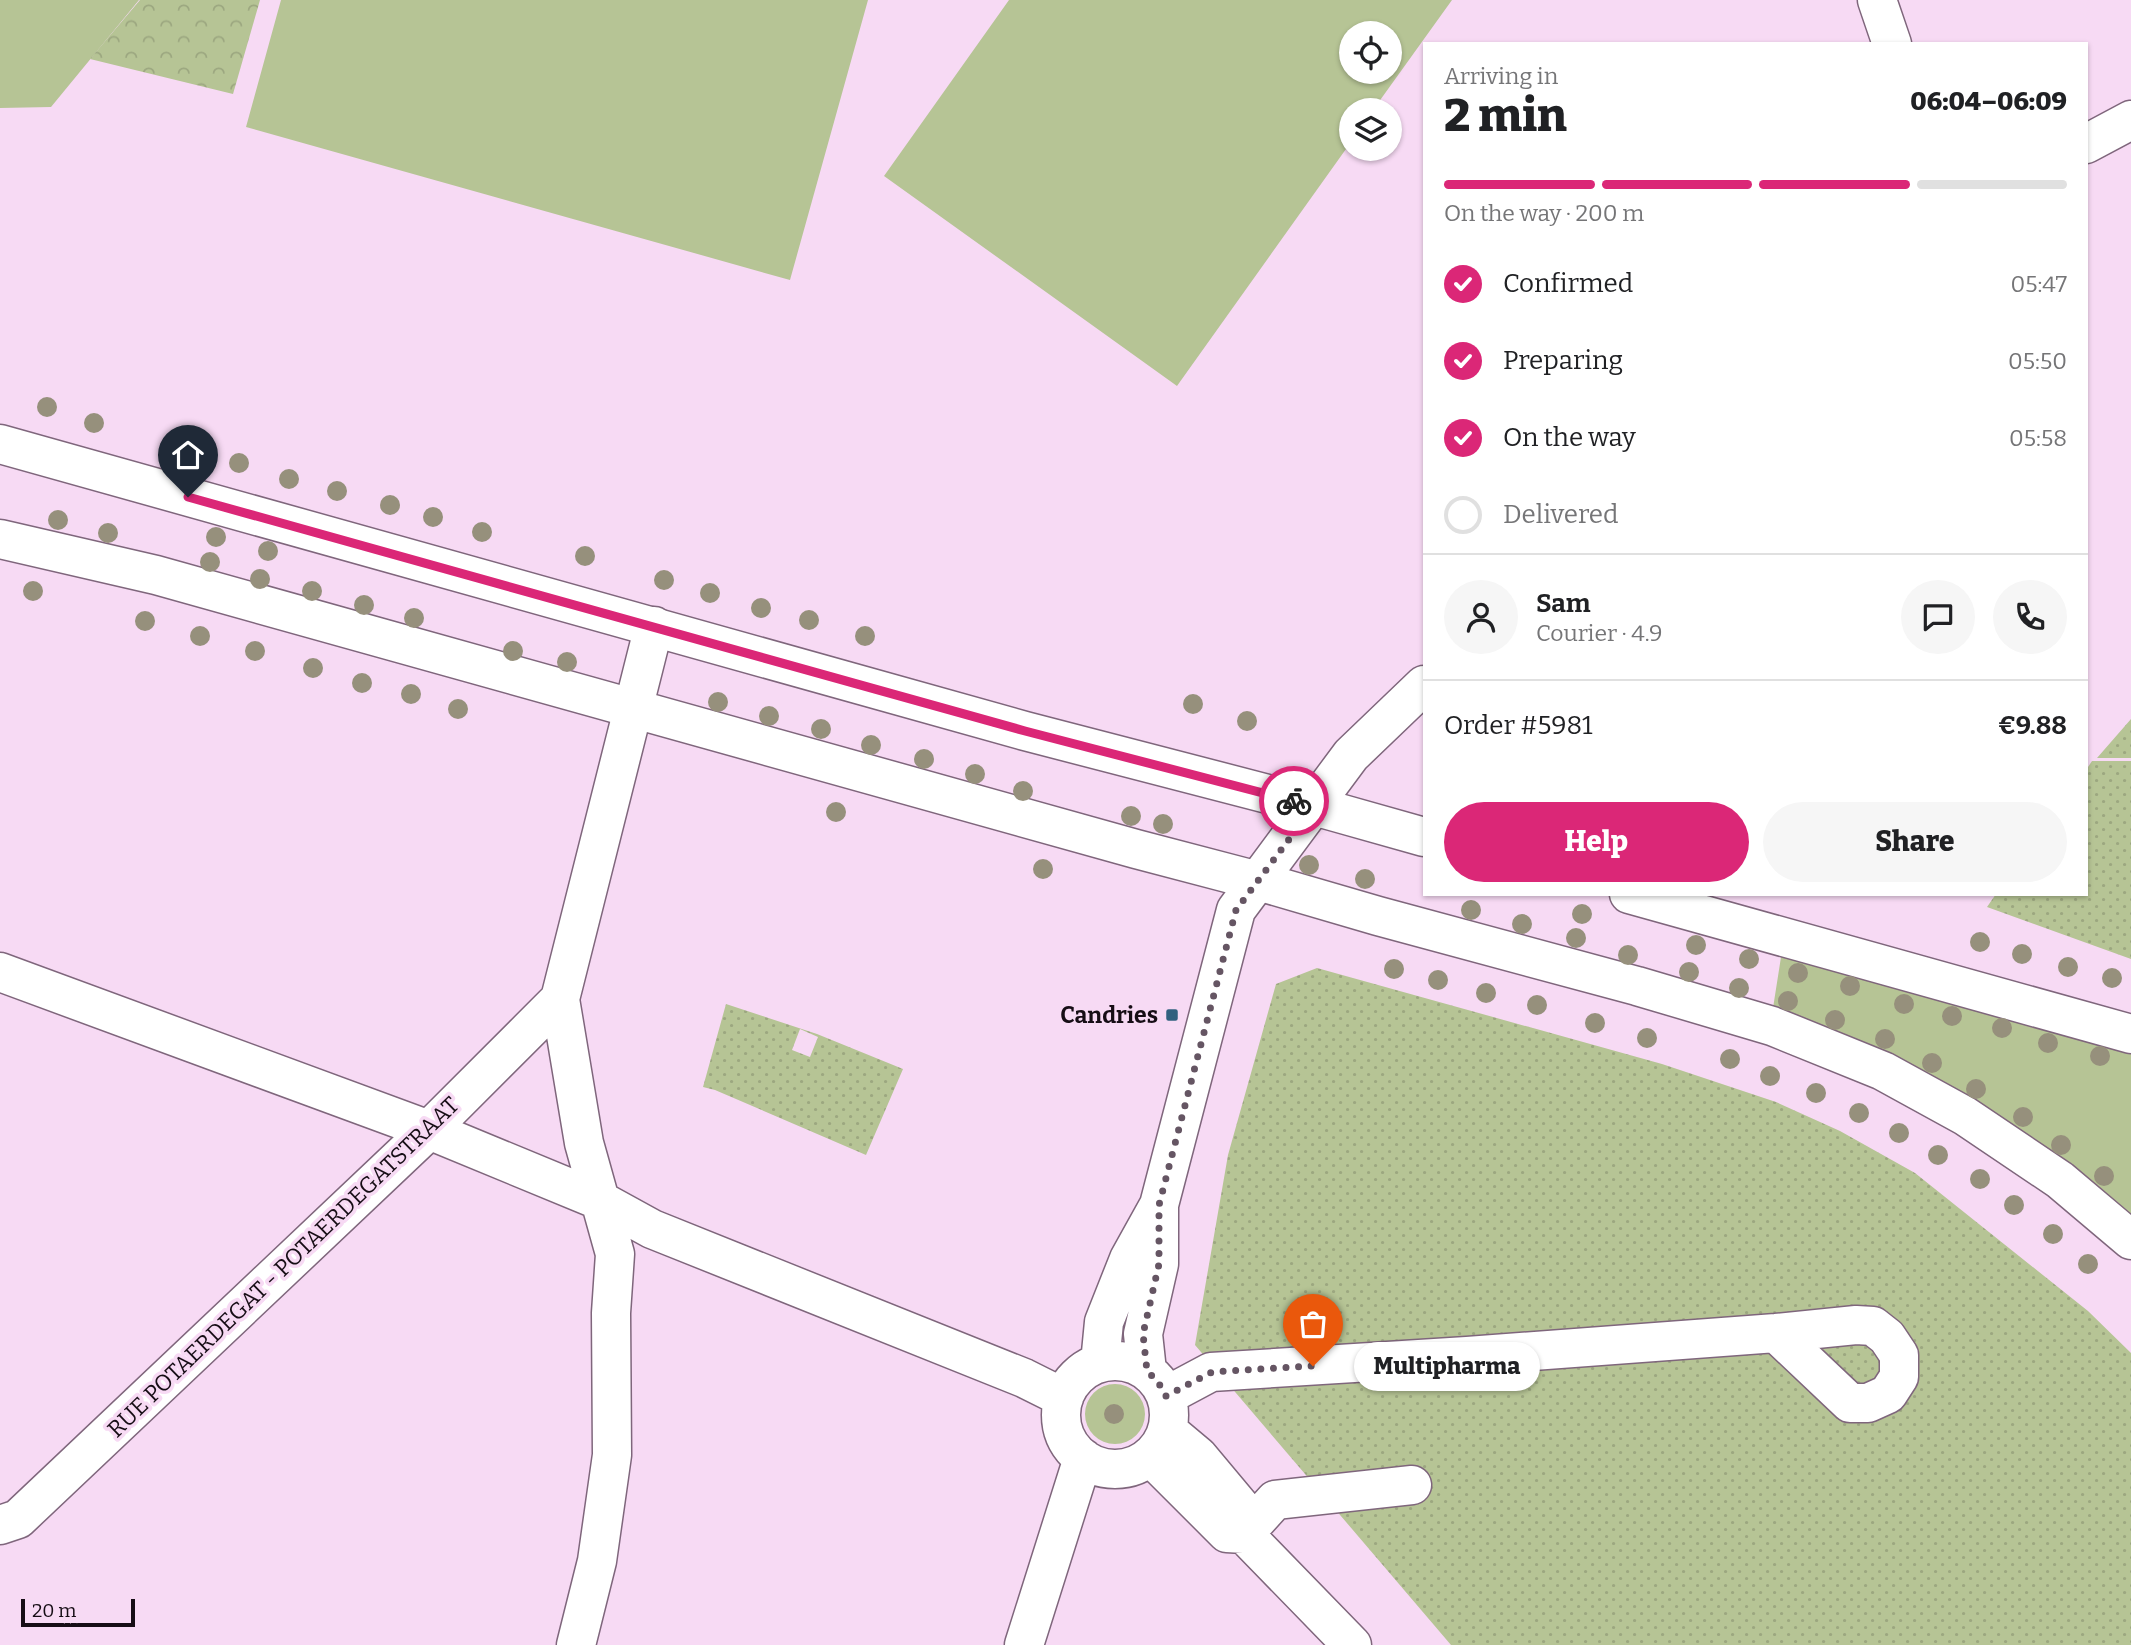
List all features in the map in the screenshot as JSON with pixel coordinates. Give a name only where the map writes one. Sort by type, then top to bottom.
[{"type":"street","points":[[1877,0],[1891,42]]},
{"type":"street","points":[[0,444],[1025,731],[1423,837]]},
{"type":"street","points":[[0,538],[156,575],[1122,846],[1637,986],[1772,1026],[1883,1071],[1965,1116],[2060,1180],[2131,1240]]},
{"type":"street","points":[[576,1645],[597,1561],[612,1455],[611,1313],[615,1254],[583,1143],[560,999],[654,626]]},
{"type":"street","points":[[1100,1363],[1104,1322],[1129,1259],[1159,1205],[1236,910],[1352,755],[1423,686]]},
{"type":"street","points":[[1636,896],[2131,1034]]},
{"type":"street","points":[[0,972],[429,1130],[601,1200],[652,1229],[1024,1378],[1063,1398]]},
{"type":"street","name":"RUE POTAERDEGAT - POTAERDEGATSTRAAT","points":[[0,1525],[18,1519],[429,1130],[560,999]]},
{"type":"street","points":[[1158,1413],[1143,1334],[1159,1264],[1159,1205]]},
{"type":"street","points":[[1352,1645],[1244,1534],[1244,1511],[1158,1413],[1132,1364],[1116,1361],[1100,1363],[1077,1376],[1063,1398],[1063,1431],[1071,1446],[1083,1458],[1099,1467],[1117,1469],[1135,1465],[1158,1413],[1212,1372],[1776,1333]]},
{"type":"street","points":[[1024,1645],[1083,1458]]},
{"type":"street","points":[[1244,1534],[1275,1500],[1412,1485]]},
{"type":"green space","points":[[0,0],[139,0],[51,107],[0,108]]},
{"type":"green space","points":[[140,0],[260,0],[233,94],[90,59]]},
{"type":"green space","points":[[281,0],[868,0],[790,280],[246,127]]},
{"type":"green space","points":[[1009,0],[1452,0],[1402,70],[1402,21],[1339,21],[1339,84],[1392,84],[1382,98],[1339,98],[1339,159],[1177,386],[884,176]]},
{"type":"green space","points":[[2131,719],[2131,758],[2097,758]]},
{"type":"green space","points":[[2092,761],[2131,761],[2131,959],[1987,907],[1995,896],[2088,896],[2088,767]]},
{"type":"green space","points":[[1781,957],[1976,1006],[2131,1053],[2131,1219],[1773,1008]]},
{"type":"green space","points":[[1317,968],[1662,1064],[1776,1102],[1840,1131],[1915,1173],[2088,1311],[2131,1353],[2131,1645],[1451,1645],[1195,1345],[1228,1155],[1276,984]]},
{"type":"green space","points":[[726,1004],[817,1034],[903,1069],[866,1155],[703,1087]],"holes":[[[800,1029],[818,1037],[810,1057],[792,1050]]]},
{"type":"green space","points":[[1115,1384],[1136,1393],[1145,1414],[1136,1435],[1115,1444],[1094,1435],[1085,1414],[1094,1393]]},
{"type":"way so far","points":[[1294,801],[1314,806],[1236,910],[1159,1205],[1159,1264],[1143,1334],[1147,1371],[1158,1382],[1166,1396],[1212,1372],[1313,1366]]},
{"type":"place","name":"Candries","points":[[1172,1015]]},
{"type":"place","name":"Multipharma","points":[[1313,1366]]},
{"type":"route","points":[[188,497],[1025,731],[1294,801]]}]
